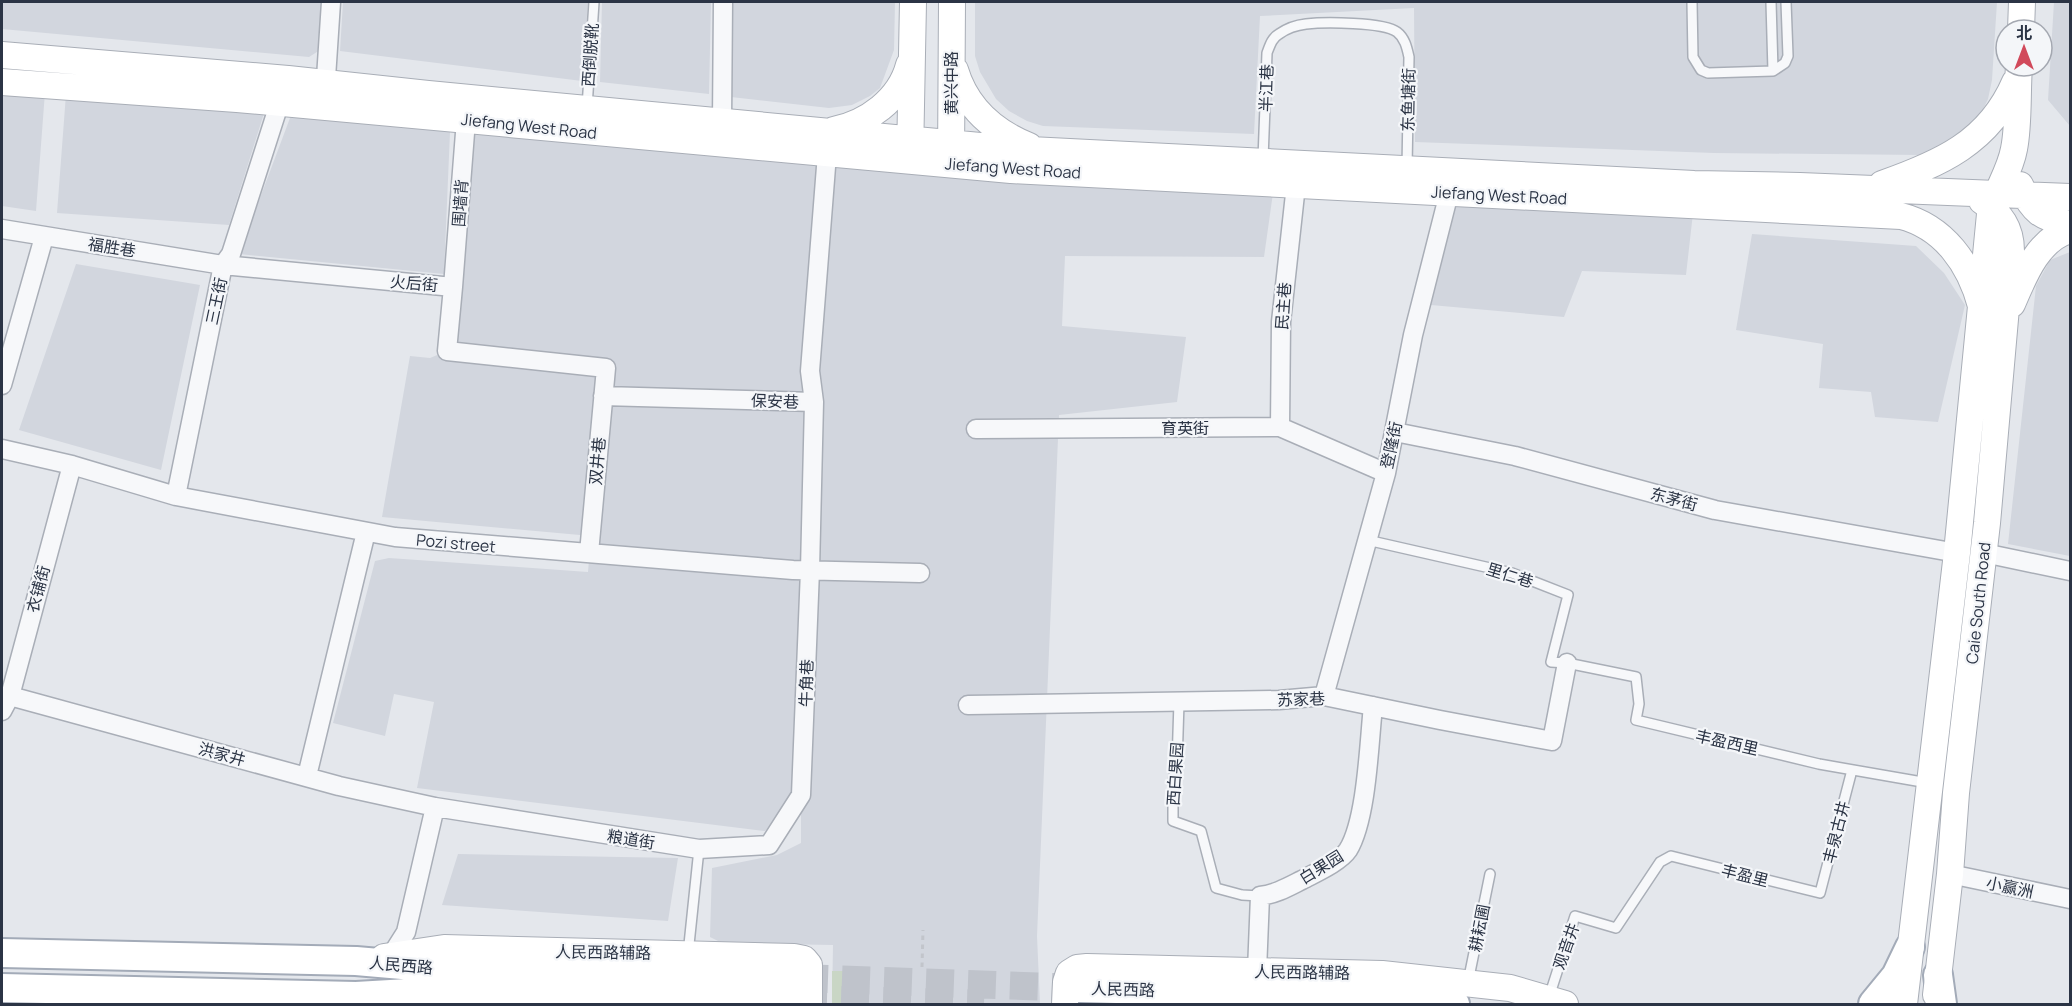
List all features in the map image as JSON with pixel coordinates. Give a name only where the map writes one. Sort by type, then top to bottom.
[{"type":"main road","points":[[910,150],[913,2]]},
{"type":"main road","name":"黄兴中路","points":[[951,154],[952,2]]},
{"type":"main road","points":[[2021,18],[2022,2]]},
{"type":"main road","points":[[825,143],[880,109],[894,96],[902,83],[912,54]]},
{"type":"main road","name":"Jiefang West Road","points":[[2,55],[325,95],[466,120],[825,143],[951,154],[1047,151],[1704,185],[1967,192]]},
{"type":"main road","points":[[952,56],[955,73],[962,89],[984,119],[1015,140],[1047,151]]},
{"type":"main road","points":[[1868,188],[1927,168],[1965,146],[2002,106],[2014,78]]},
{"type":"main road","points":[[2018,78],[2014,149],[2017,173],[2025,195],[2033,208],[2042,216],[2070,224]]},
{"type":"main road","name":"Jiefang West Road","points":[[2,82],[284,91]]},
{"type":"main road","name":"Jiefang West Road","points":[[325,95],[428,94],[587,108],[722,121],[825,143]]},
{"type":"main road","points":[[1994,200],[2014,149]]},
{"type":"main road","name":"Jiefang West Road","points":[[951,154],[1011,170],[1901,216],[1916,219],[1928,226],[1955,252],[1969,272],[1981,306]]},
{"type":"main road","name":"Caie South Road","points":[[1935,1005],[1983,553],[2011,239],[1994,200],[1967,192]]},
{"type":"main road","points":[[1994,200],[2025,195],[2070,197]]},
{"type":"main road","name":"Caie South Road","points":[[1904,1005],[1957,553],[1981,306],[1994,200]]},
{"type":"main road","points":[[2005,321],[2022,281],[2043,248],[2052,238],[2070,230]]},
{"type":"main road","points":[[1873,1005],[1896,976],[1910,947]]},
{"type":"main road","name":"人民西路辅路","points":[[369,959],[444,948],[794,957],[804,959],[809,965],[810,974],[803,994]]},
{"type":"main road","name":"人民西路","points":[[2,952],[369,959],[460,970],[803,994]]},
{"type":"main road","name":"人民西路辅路","points":[[1072,996],[1066,982],[1069,973],[1077,968],[1382,974],[1462,993],[1510,988],[1557,1002]]},
{"type":"main road","points":[[1938,975],[1942,1005]]},
{"type":"main road","name":"人民西路","points":[[2,988],[356,996],[443,991],[803,994]]},
{"type":"main road","name":"人民西路","points":[[1072,996],[1462,993]]},
{"type":"main road","points":[[356,996],[397,1005]]},
{"type":"street","points":[[325,95],[331,2]]},
{"type":"street","points":[[722,121],[723,2]]},
{"type":"street","name":"三王街","points":[[176,496],[223,265],[231,254],[284,91]]},
{"type":"street","name":"围墙背","points":[[453,287],[466,120]]},
{"type":"street","points":[[814,402],[810,371],[825,143]]},
{"type":"street","name":"民主巷","points":[[1280,427],[1281,321],[1296,184]]},
{"type":"street","name":"登隆街","points":[[1324,696],[1386,473],[1413,335],[1449,193]]},
{"type":"street","name":"福胜巷","points":[[2,229],[223,265]]},
{"type":"street","points":[[2,385],[44,237]]},
{"type":"street","name":"火后街","points":[[223,265],[453,287],[447,351],[606,368]]},
{"type":"street","name":"双井巷","points":[[590,554],[606,368]]},
{"type":"street","name":"保安巷","points":[[603,396],[814,402],[810,570]]},
{"type":"street","name":"育英街","points":[[976,429],[1280,427],[1386,473]]},
{"type":"street","name":"东茅街","points":[[1395,432],[1515,456],[1715,510],[1957,553]]},
{"type":"street","name":"Pozi street","points":[[2,449],[72,465],[176,496],[395,537],[810,570],[920,573]]},
{"type":"street","name":"衣铺街","points":[[6,704],[72,465]]},
{"type":"street","points":[[307,776],[366,532]]},
{"type":"street","points":[[1983,553],[2070,571]]},
{"type":"street","name":"牛角巷","points":[[801,795],[810,570]]},
{"type":"street","name":"苏家巷","points":[[968,705],[1279,700],[1324,696],[1552,741],[1567,663]]},
{"type":"street","name":"洪家井","points":[[6,704],[307,776],[339,786],[435,807]]},
{"type":"street","name":"白果园","points":[[1260,896],[1273,895],[1323,870],[1347,852],[1357,829],[1366,777],[1372,706]]},
{"type":"street","name":"粮道街","points":[[435,807],[699,849],[770,845],[801,795]]},
{"type":"street","points":[[369,959],[394,951],[406,932],[435,807]]},
{"type":"street","name":"小赢洲","points":[[1950,874],[2070,899]]},
{"type":"street","points":[[1257,971],[1260,896]]},
{"type":"lane","name":"西倒脱靴","points":[[587,108],[594,2]]},
{"type":"lane","points":[[1692,2],[1693,57],[1701,70],[1708,73],[1773,71],[1785,63],[1788,56],[1786,2]]},
{"type":"lane","points":[[1771,2],[1773,71]]},
{"type":"lane","name":"半江巷","points":[[1263,161],[1267,53],[1277,35],[1305,24],[1369,24],[1390,28],[1398,33]]},
{"type":"lane","name":"东鱼塘街","points":[[1398,33],[1407,47],[1408,57],[1407,170]]},
{"type":"lane","name":"里仁巷","points":[[1367,540],[1512,573],[1568,595],[1551,662],[1567,663]]},
{"type":"lane","name":"丰盈西里","points":[[1567,663],[1636,677],[1639,704],[1636,720],[1852,770],[1930,784]]},
{"type":"lane","name":"西白果园","points":[[1179,702],[1177,764],[1173,780],[1173,821],[1201,831],[1216,888],[1242,895],[1260,896]]},
{"type":"lane","name":"丰泉古井","points":[[1820,893],[1852,770]]},
{"type":"lane","points":[[687,954],[699,849]]},
{"type":"lane","name":"丰盈里","points":[[1671,856],[1820,893]]},
{"type":"lane","name":"观音井","points":[[1557,1002],[1575,916],[1616,928],[1660,862],[1671,856]]},
{"type":"lane","name":"耕耘圃","points":[[1462,993],[1490,874]]},
{"type":"path","points":[[922,967],[923,930]]},
{"type":"shaded area","points":[[2,2],[331,2],[328,45],[309,57],[2,29]]},
{"type":"shaded area","points":[[343,2],[588,2],[582,81],[340,51]]},
{"type":"shaded area","points":[[602,2],[711,2],[709,94],[600,82]]},
{"type":"shaded area","points":[[733,2],[895,2],[894,50],[880,88],[852,105],[829,108],[731,97]]},
{"type":"shaded area","points":[[975,2],[1997,2],[1996,18],[1994,18],[1992,80],[1988,99],[1979,118],[1938,151],[1921,155],[1714,153],[1415,142],[1414,8],[1260,16],[1254,134],[1043,126],[1027,121],[1009,111],[996,99],[980,72],[975,56]]},
{"type":"shaded area","points":[[2054,2],[2070,2],[2070,126],[2048,100],[2049,78],[2054,78]]},
{"type":"shaded area","points":[[2,89],[45,92],[36,211],[2,206]]},
{"type":"shaded area","points":[[66,94],[265,110],[229,225],[57,213]]},
{"type":"shaded area","points":[[293,110],[450,132],[444,274],[239,254]]},
{"type":"shaded area","points":[[465,125],[1273,193],[1264,257],[1065,256],[1062,326],[1186,337],[1177,402],[1059,415],[1037,936],[1040,1004],[832,1004],[833,945],[722,943],[710,937],[712,868],[777,855],[801,843],[801,796],[765,831],[417,788],[434,702],[394,694],[385,736],[333,723],[375,561],[389,558],[588,572],[591,536],[382,517],[410,356],[430,358],[447,351]]},
{"type":"shaded area","points":[[1455,202],[1693,213],[1686,275],[1582,271],[1564,317],[1431,305]]},
{"type":"shaded area","points":[[1752,234],[1916,246],[1944,273],[1965,305],[1938,422],[1875,417],[1871,392],[1819,388],[1823,344],[1736,330]]},
{"type":"shaded area","points":[[2070,252],[2070,556],[2008,544],[2036,286],[2050,260]]},
{"type":"shaded area","points":[[76,264],[200,285],[161,470],[19,430]]},
{"type":"shaded area","points":[[458,854],[678,858],[668,921],[442,905]]},
{"type":"green space","points":[[832,971],[856,971],[856,1004],[832,1004]]},
{"type":"tunnel","points":[[800,978],[1079,988]]},
{"type":"tunnel","points":[[799,999],[984,1004]]}]
